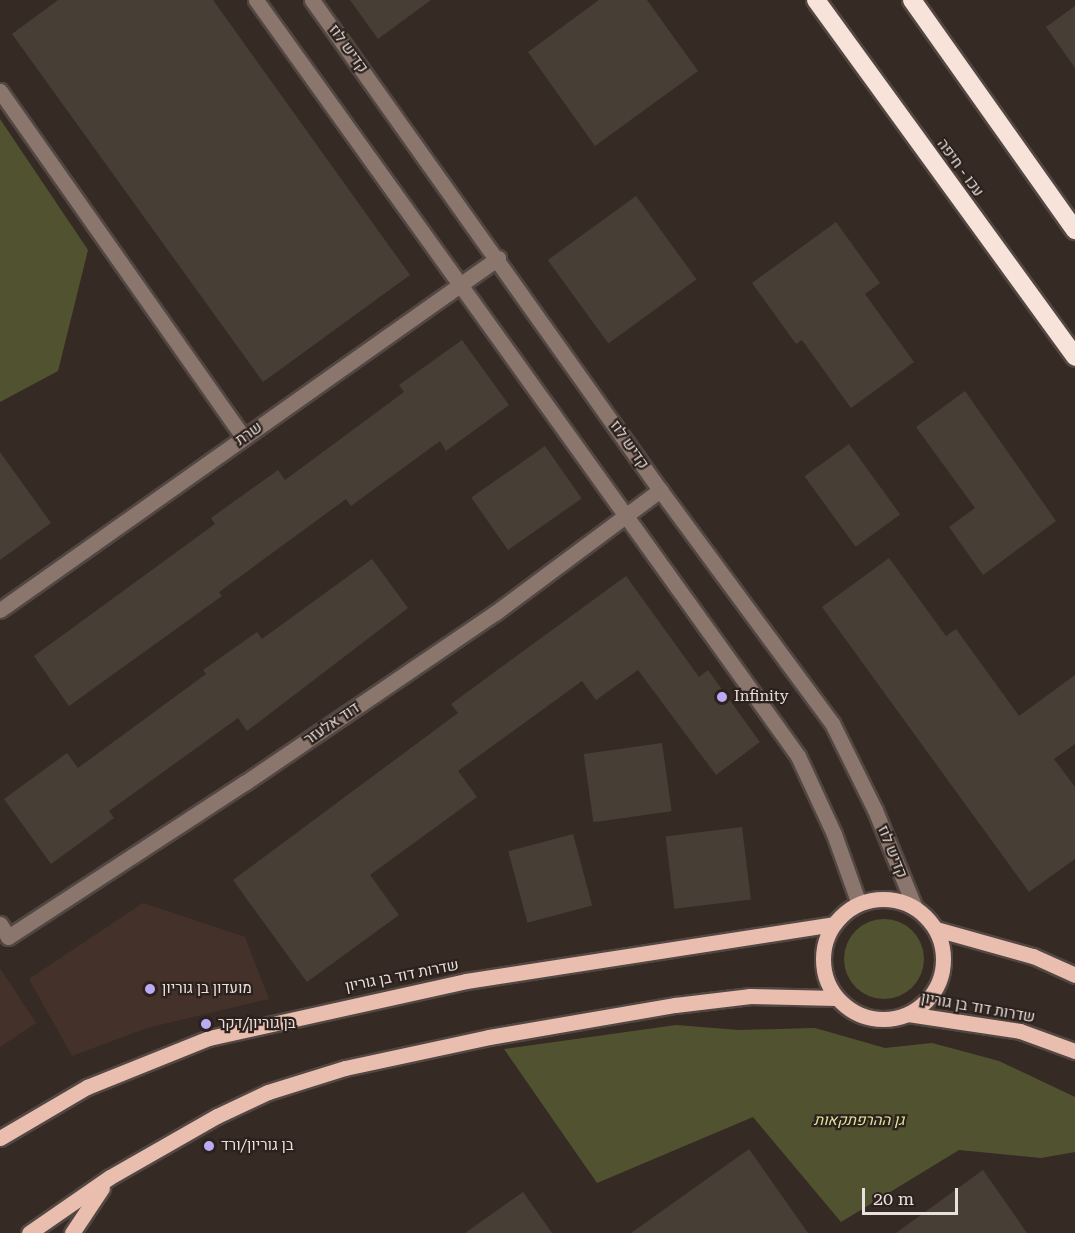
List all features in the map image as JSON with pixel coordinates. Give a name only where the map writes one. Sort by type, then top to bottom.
[{"type":"highway","name":"עכו - חיפה","points":[[816,0],[1075,357]]},
{"type":"highway","points":[[912,0],[1075,230]]},
{"type":"main road","points":[[888,899],[915,908],[936,929],[943,948],[943,968],[937,987],[925,1003],[908,1014],[889,1020],[870,1018],[851,1011],[837,998],[827,981],[823,962],[825,942],[834,924],[859,904],[888,899]]},
{"type":"main road","name":"שדרות דוד בן גוריון","points":[[0,1138],[87,1087],[208,1038],[466,981],[834,924]]},
{"type":"main road","points":[[936,929],[1033,956],[1075,975]]},
{"type":"main road","points":[[29,1233],[110,1177],[165,1143],[268,1092],[345,1068],[489,1037],[675,1005],[750,996],[837,998]]},
{"type":"main road","name":"שדרות דוד בן גוריון","points":[[908,1014],[1020,1031],[1075,1051]]},
{"type":"main road","points":[[72,1233],[110,1177]]},
{"type":"street","points":[[256,0],[462,285],[623,516],[798,756],[834,834],[859,904]]},
{"type":"street","name":"קדיש לוז","points":[[312,0],[498,258],[660,490],[832,723],[875,810],[915,908]]},
{"type":"street","points":[[0,91],[244,438]]},
{"type":"street","name":"שרת","points":[[0,610],[498,258]]},
{"type":"street","name":"דוד אלעזר","points":[[0,924],[8,937],[246,782],[495,614],[660,490]]},
{"type":"shaded area","name":"מועדון בן גוריון","points":[[143,903],[245,937],[269,999],[147,1028],[72,1056],[29,979]]},
{"type":"shaded area","points":[[0,968],[36,1023],[0,1047]]},
{"type":"green space","points":[[0,119],[88,250],[58,371],[0,402]]},
{"type":"green space","points":[[884,919],[899,922],[912,931],[921,944],[924,959],[921,974],[912,987],[899,996],[884,999],[869,996],[856,987],[847,974],[844,959],[847,944],[856,931],[869,922]]},
{"type":"green space","name":"גן ההרפתקאות","points":[[676,1025],[739,1030],[815,1028],[885,1048],[932,1043],[999,1061],[1075,1097],[1075,1152],[1041,1158],[959,1150],[841,1222],[753,1117],[597,1183],[504,1049]]},
{"type":"building","points":[[58,0],[213,0],[410,275],[263,382],[12,34]]},
{"type":"building","points":[[350,0],[431,0],[378,39]]},
{"type":"building","points":[[599,0],[647,0],[698,71],[595,146],[528,52]]},
{"type":"building","points":[[1075,6],[1075,68],[1046,27]]},
{"type":"building","points":[[636,196],[697,279],[608,343],[548,260]]},
{"type":"building","points":[[836,222],[880,283],[865,294],[914,362],[851,408],[802,340],[796,344],[752,283]]},
{"type":"building","points":[[462,340],[509,405],[446,451],[440,441],[351,506],[346,499],[219,592],[222,596],[69,706],[34,656],[215,524],[211,518],[278,470],[285,480],[404,392],[399,385]]},
{"type":"building","points":[[965,391],[1056,521],[983,575],[949,527],[975,508],[916,427]]},
{"type":"building","points":[[849,444],[900,514],[856,547],[805,476]]},
{"type":"building","points":[[545,446],[582,498],[508,550],[471,498]]},
{"type":"building","points":[[0,452],[51,523],[0,560]]},
{"type":"building","points":[[889,558],[946,636],[956,629],[1019,716],[1075,675],[1075,744],[1054,759],[1075,787],[1075,859],[1029,892],[822,607]]},
{"type":"building","points":[[372,559],[408,608],[247,731],[238,718],[109,811],[114,818],[51,864],[4,799],[67,753],[78,768],[206,674],[203,670],[257,632],[262,639]]},
{"type":"building","points":[[626,576],[699,677],[708,670],[760,742],[716,775],[638,670],[596,700],[582,681],[458,771],[477,797],[370,875],[399,915],[307,982],[233,880],[458,713],[451,704]]},
{"type":"building","points":[[662,743],[672,811],[593,822],[584,754]]},
{"type":"building","points":[[742,827],[751,899],[674,909],[666,836]]},
{"type":"building","points":[[573,834],[592,905],[527,923],[508,851]]},
{"type":"building","points":[[749,1149],[808,1233],[631,1233]]},
{"type":"building","points":[[983,1170],[1027,1233],[896,1233]]},
{"type":"building","points":[[523,1192],[552,1233],[465,1233]]},
{"type":"place","name":"Infinity","points":[[722,697]]},
{"type":"place","name":"מועדון בן גוריון","points":[[150,989]]},
{"type":"place","name":"בן גוריון/דקר","points":[[206,1024]]},
{"type":"place","name":"בן גוריון/ורד","points":[[209,1146]]}]
